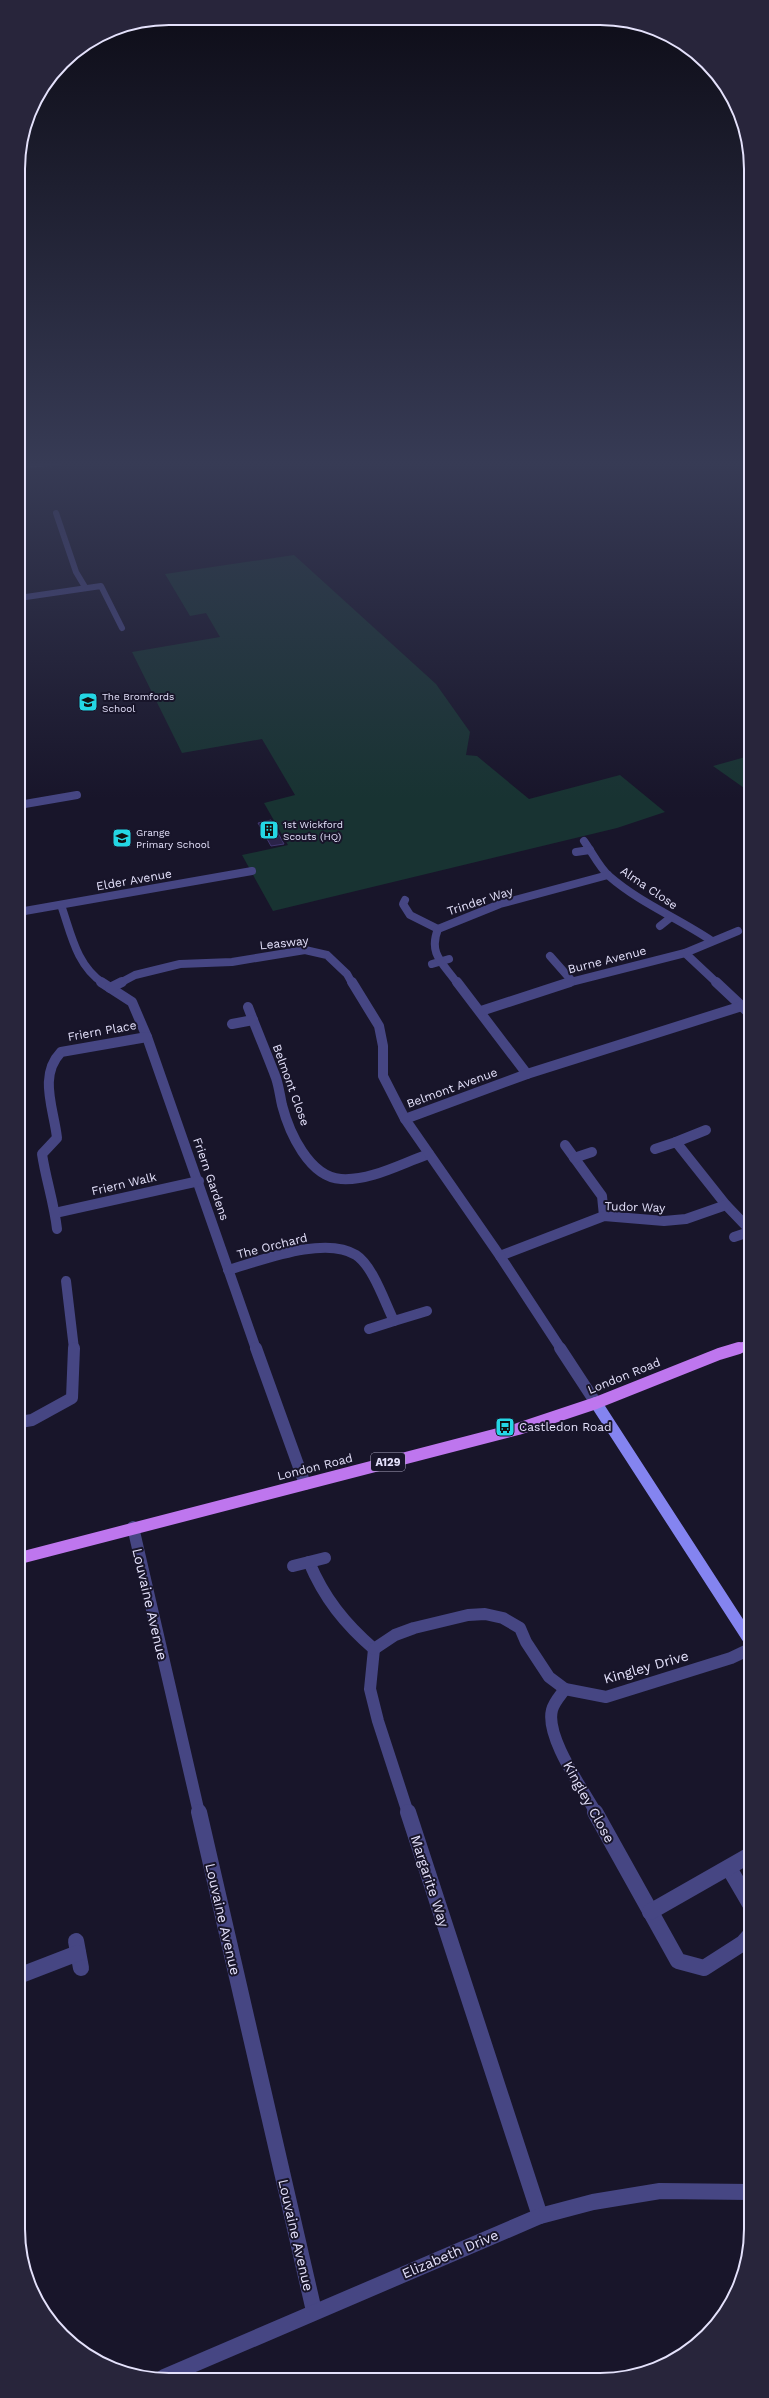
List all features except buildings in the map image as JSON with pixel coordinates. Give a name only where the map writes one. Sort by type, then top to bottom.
[{"type":"main road","name":"London Road","points":[[25,1557],[518,1429],[596,1403],[719,1354],[744,1347]]},
{"type":"street","points":[[78,575],[85,587]]},
{"type":"street","points":[[25,597],[85,587],[101,586],[122,628]]},
{"type":"street","points":[[25,804],[77,795]]},
{"type":"street","name":"Alma Close","points":[[584,841],[608,875],[670,918],[690,926],[712,941]]},
{"type":"street","points":[[576,852],[590,850]]},
{"type":"street","name":"Elder Avenue","points":[[25,911],[252,871]]},
{"type":"street","name":"Trinder Way","points":[[527,1074],[445,960],[437,956],[433,942],[438,929],[456,919],[608,875]]},
{"type":"street","points":[[405,900],[403,904],[410,915],[438,929]]},
{"type":"street","name":"Friern Gardens","points":[[61,905],[81,962],[94,977],[132,1002],[147,1037],[199,1181],[228,1270],[305,1484]]},
{"type":"street","points":[[660,926],[670,918]]},
{"type":"street","name":"Burne Avenue","points":[[481,1011],[572,981],[685,953],[738,931]]},
{"type":"street","name":"Leasway","points":[[110,988],[135,975],[180,964],[232,962],[305,950],[327,955],[348,974],[379,1026],[383,1046],[383,1076],[386,1085],[405,1119]]},
{"type":"street","points":[[685,953],[744,1007]]},
{"type":"street","points":[[550,956],[572,981]]},
{"type":"street","points":[[432,964],[445,960]]},
{"type":"street","name":"Belmont Close","points":[[248,1007],[279,1086],[282,1106],[309,1162],[324,1174],[340,1179],[355,1179],[429,1154]]},
{"type":"street","name":"Belmont Avenue","points":[[596,1403],[500,1256],[405,1119],[527,1074],[744,1010]]},
{"type":"street","points":[[232,1024],[252,1020]]},
{"type":"street","name":"Friern Place","points":[[56,1229],[53,1199],[42,1163],[42,1154],[57,1138],[57,1124],[51,1102],[48,1070],[52,1058],[61,1052],[147,1037]]},
{"type":"street","points":[[655,1149],[706,1130]]},
{"type":"street","points":[[676,1142],[726,1205],[744,1224]]},
{"type":"street","points":[[565,1145],[602,1196],[604,1216]]},
{"type":"street","points":[[574,1158],[592,1152]]},
{"type":"street","name":"Friern Walk","points":[[55,1213],[199,1181]]},
{"type":"street","name":"Tudor Way","points":[[500,1256],[604,1216],[664,1221],[686,1220],[726,1205]]},
{"type":"street","points":[[734,1237],[744,1233]]},
{"type":"street","name":"The Orchard","points":[[228,1270],[313,1248],[336,1248],[356,1255],[367,1268],[394,1321]]},
{"type":"street","points":[[25,1421],[32,1420],[72,1398],[74,1356],[66,1281]]},
{"type":"street","points":[[369,1329],[427,1312]]},
{"type":"street","points":[[596,1403],[744,1632]]},
{"type":"street","name":"Louvaine Avenue","points":[[132,1528],[314,2311]]},
{"type":"street","points":[[293,1566],[325,1558]]},
{"type":"street","points":[[309,1562],[327,1601],[341,1618],[374,1649]]},
{"type":"street","name":"Kingley Drive","points":[[374,1649],[395,1635],[414,1628],[468,1615],[485,1614],[503,1618],[520,1628],[526,1642],[549,1677],[565,1689],[606,1697],[731,1658],[744,1653]]},
{"type":"street","name":"Margarite Way","points":[[374,1649],[370,1689],[378,1721],[540,2216]]},
{"type":"street","name":"Kingley Close","points":[[565,1689],[553,1704],[551,1718],[558,1745],[678,1961],[690,1966],[704,1968],[744,1942]]},
{"type":"street","points":[[650,1912],[744,1859]]},
{"type":"street","points":[[729,1868],[744,1894]]},
{"type":"street","points":[[25,1973],[77,1947],[81,1968]]},
{"type":"street","name":"Elizabeth Drive","points":[[173,2373],[314,2311],[540,2216],[593,2202],[660,2192],[744,2192]]},
{"type":"green space","points":[[166,575],[316,575],[436,684],[470,732],[466,755],[477,756],[529,799],[620,775],[665,812],[617,828],[273,911],[242,855],[288,845],[264,803],[295,795],[262,739],[182,753],[132,652],[220,637],[206,613],[190,616]]},
{"type":"green space","points":[[744,757],[744,788],[713,766]]},
{"type":"place","name":"The Bromfords School","points":[[88,702]]},
{"type":"place","name":"1st Wickford Scouts (HQ)","points":[[269,830]]},
{"type":"place","name":"Grange Primary School","points":[[122,838]]},
{"type":"place","name":"Castledon Road","points":[[505,1427]]}]
